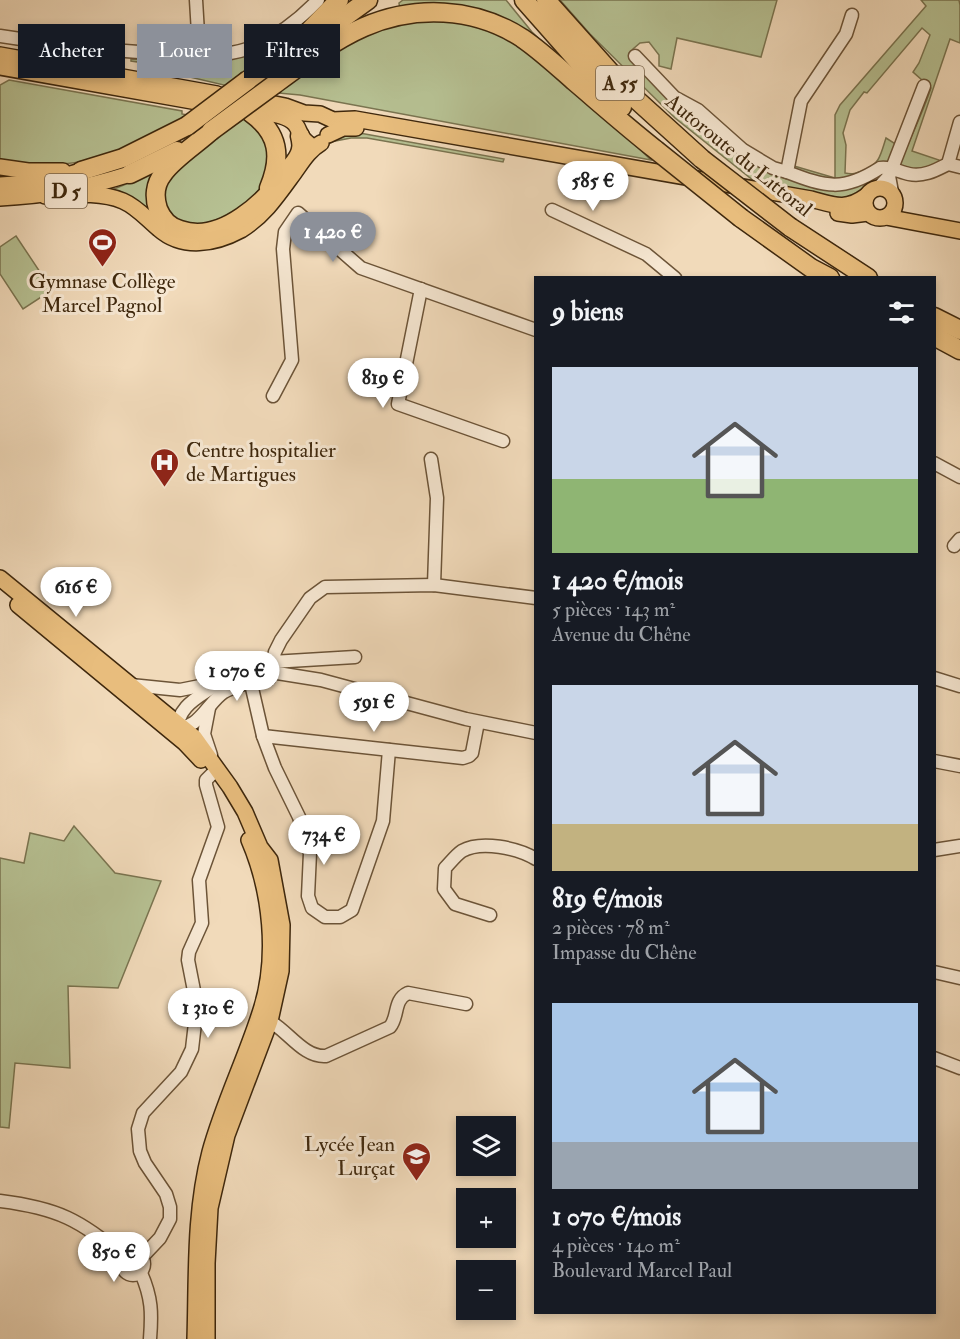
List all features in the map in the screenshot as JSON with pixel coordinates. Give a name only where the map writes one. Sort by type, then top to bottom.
[{"type":"highway","points":[[248,81],[294,45],[339,0]]},
{"type":"highway","points":[[248,81],[274,68],[368,0]]},
{"type":"highway","points":[[299,133],[302,147],[299,155],[279,183],[250,211],[230,223],[206,232],[183,231],[164,220],[156,199],[160,177],[165,170],[211,131],[282,79],[381,0]]},
{"type":"highway","name":"Autoroute du Littoral","points":[[524,0],[599,86],[674,154],[748,219],[832,276]]},
{"type":"highway","name":"Autoroute du Littoral","points":[[546,0],[628,92],[702,159],[790,227],[865,276]]},
{"type":"highway","points":[[282,79],[348,35],[379,21],[412,13],[430,12],[463,15],[490,22],[521,37],[656,150],[811,268],[826,276]]},
{"type":"highway","name":"D 5","points":[[81,171],[123,158],[187,126],[248,81]]},
{"type":"highway","points":[[256,109],[270,130],[277,152],[274,175],[263,200]]},
{"type":"highway","name":"D 5","points":[[130,174],[211,131]]},
{"type":"highway","points":[[936,318],[960,330]]},
{"type":"highway","points":[[936,337],[960,350]]},
{"type":"main road","points":[[0,55],[217,94]]},
{"type":"main road","points":[[0,67],[18,70]]},
{"type":"main road","points":[[0,80],[18,73]]},
{"type":"main road","points":[[62,78],[203,103]]},
{"type":"main road","points":[[256,109],[316,115],[336,120],[355,119],[811,199],[839,206],[852,205],[885,187]]},
{"type":"main road","points":[[256,109],[286,118],[311,144],[325,139]]},
{"type":"main road","points":[[299,133],[301,120],[316,115]]},
{"type":"main road","points":[[316,115],[329,125],[325,139]]},
{"type":"main road","points":[[45,195],[99,196],[116,199],[136,208],[161,231],[175,239],[191,243],[210,242],[241,230],[266,211],[309,153],[338,130],[355,128],[572,168],[852,215],[868,213]]},
{"type":"main road","points":[[0,167],[28,171],[81,171]]},
{"type":"main road","name":"D 5","points":[[0,185],[43,183],[81,171]]},
{"type":"main road","name":"D 5","points":[[0,198],[45,195],[87,187],[130,174]]},
{"type":"main road","points":[[885,187],[865,206],[868,213],[876,218],[886,217],[960,231]]},
{"type":"main road","points":[[885,187],[893,212],[886,217]]},
{"type":"main road","points":[[885,187],[904,216],[913,222]]},
{"type":"main road","points":[[0,578],[132,692]]},
{"type":"main road","points":[[0,590],[180,729],[194,737],[230,787],[245,812],[260,847],[270,860],[279,905],[282,936],[281,971],[227,1135],[210,1208],[207,1339]]},
{"type":"main road","points":[[180,729],[238,815],[250,843],[260,869],[265,893],[270,943],[264,1018],[221,1117],[203,1182],[198,1224],[195,1339]]},
{"type":"street","points":[[196,0],[197,24]]},
{"type":"street","points":[[232,53],[262,43],[296,20],[318,0]]},
{"type":"street","points":[[787,172],[801,101],[846,34],[852,15]]},
{"type":"street","points":[[0,36],[101,50],[137,52]]},
{"type":"street","points":[[635,56],[674,97],[698,110],[743,150],[773,168],[826,184],[846,185],[880,168],[885,187]]},
{"type":"street","points":[[885,187],[924,86]]},
{"type":"street","points":[[885,187],[910,174],[920,175],[954,166],[960,122]]},
{"type":"street","points":[[552,210],[646,254],[673,276]]},
{"type":"street","points":[[273,396],[292,360],[283,249],[285,232],[298,213],[361,268],[534,329]]},
{"type":"street","points":[[421,289],[398,404],[503,441]]},
{"type":"street","points":[[431,459],[437,498],[434,585]]},
{"type":"street","points":[[936,464],[960,477]]},
{"type":"street","points":[[271,671],[275,652],[289,627],[310,598],[325,587],[434,585],[534,598]]},
{"type":"street","points":[[180,729],[193,724],[226,690],[249,679],[271,671],[354,657]]},
{"type":"street","points":[[271,671],[357,688],[478,722],[534,733]]},
{"type":"street","points":[[132,692],[180,690],[249,679]]},
{"type":"street","points":[[249,679],[263,736],[298,817],[310,853],[308,897],[312,908],[325,917],[340,917],[352,910],[383,821],[389,750]]},
{"type":"street","points":[[936,679],[960,686]]},
{"type":"street","points":[[180,729],[184,710],[219,682]]},
{"type":"street","points":[[210,706],[204,734],[208,751],[244,800],[270,860]]},
{"type":"street","points":[[263,736],[463,758],[472,753],[478,722]]},
{"type":"street","points":[[936,761],[960,766]]},
{"type":"street","points":[[142,1257],[160,1238],[170,1219],[170,1207],[166,1194],[144,1162],[140,1151],[138,1129],[143,1113],[181,1072],[192,1049],[197,1006],[188,960],[201,923],[199,880],[218,827],[206,784],[206,780],[212,774]]},
{"type":"street","points":[[490,915],[455,904],[444,889],[445,868],[463,851],[492,844],[526,853],[534,858]]},
{"type":"street","points":[[936,850],[960,846]]},
{"type":"street","points":[[936,972],[960,978]]},
{"type":"street","points":[[264,1018],[287,1033],[304,1050],[319,1056],[326,1056],[390,1027],[394,1022],[401,996],[408,993],[466,1005]]},
{"type":"street","points":[[936,1059],[960,1068]]},
{"type":"street","points":[[0,1201],[55,1212],[90,1230],[124,1257]]},
{"type":"street","points":[[141,1273],[134,1276],[124,1272],[122,1263],[124,1257],[133,1253],[142,1257],[145,1263],[141,1273],[148,1290],[152,1310],[150,1339]]},
{"type":"green space","points":[[325,0],[328,0],[305,24],[301,23]]},
{"type":"green space","points":[[403,0],[506,0],[532,32],[578,77],[528,35],[400,10],[399,3]]},
{"type":"green space","points":[[560,0],[777,0],[761,57],[677,38],[671,69],[659,66],[659,55],[649,42],[640,43],[633,49],[630,56],[690,110],[727,139],[804,181],[864,183],[865,185],[858,193],[846,199],[754,181],[675,118],[590,34]]},
{"type":"green space","points":[[921,0],[959,0],[960,5],[960,43],[950,39],[912,151],[939,160],[940,164],[922,171],[899,166],[931,88],[913,72],[930,35],[922,28],[850,110],[843,133],[846,145],[845,173],[857,173],[874,165],[886,138],[896,146],[893,162],[835,182],[793,170],[794,166],[835,178],[835,115],[840,105],[926,6]]},
{"type":"green space","points":[[423,18],[474,24],[521,44],[597,109],[651,160],[300,95],[278,93],[296,78],[340,78],[340,48],[370,30]]},
{"type":"green space","points":[[244,56],[244,73],[228,86],[194,78],[232,78],[232,59]]},
{"type":"green space","points":[[9,80],[182,111],[182,114],[187,115],[151,137],[112,154],[70,163],[17,164],[0,160],[0,85]]},
{"type":"green space","points":[[244,119],[252,123],[263,136],[268,155],[267,173],[258,192],[228,215],[210,222],[190,224],[174,218],[165,200],[164,189],[171,174],[190,157]]},
{"type":"green space","points":[[354,132],[504,159],[503,162],[367,138],[330,142]]},
{"type":"green space","points":[[158,171],[156,218],[109,191]]},
{"type":"green space","points":[[16,236],[52,290],[23,309],[0,274],[0,247]]},
{"type":"green space","points":[[74,826],[115,873],[161,881],[118,988],[68,986],[70,1068],[15,1063],[9,1128],[0,1127],[0,858],[24,863],[30,833],[64,841]]},
{"type":"place","name":"Gymnase Collège Marcel Pagnol","points":[[102,268]]},
{"type":"place","name":"Centre hospitalier de Martigues","points":[[165,488]]},
{"type":"place","name":"Lycée Jean Lurçat","points":[[416,1182]]}]
